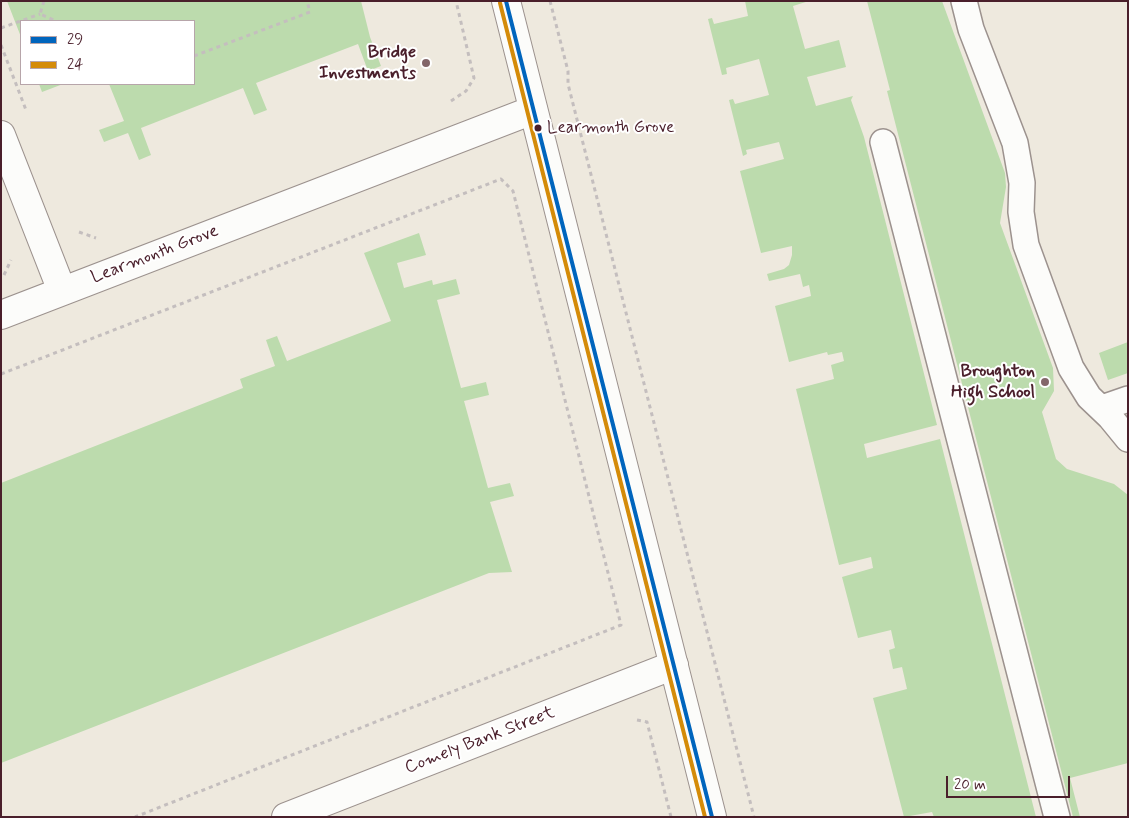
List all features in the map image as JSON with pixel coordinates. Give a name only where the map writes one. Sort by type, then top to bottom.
[{"type":"street","points":[[506,1],[712,817]]},
{"type":"street","name":"Learmonth Grove","points":[[1,315],[533,110]]},
{"type":"street","points":[[1,134],[62,291]]},
{"type":"street","name":"Comely Bank Street","points":[[286,817],[674,665]]},
{"type":"lane","points":[[964,1],[971,29],[1015,143],[1022,183],[1021,212],[1026,245],[1070,368],[1089,397],[1102,408],[1128,439]]},
{"type":"lane","points":[[883,142],[1057,817]]},
{"type":"lane","points":[[1102,408],[1128,399]]},
{"type":"path","points":[[40,14],[44,1]]},
{"type":"path","points":[[195,56],[310,12],[307,1]]},
{"type":"path","points":[[450,102],[466,91],[474,78],[456,1]]},
{"type":"path","points":[[550,1],[568,70],[568,84],[754,817]]},
{"type":"path","points":[[23,20],[40,14],[54,20]]},
{"type":"path","points":[[1,28],[20,21]]},
{"type":"path","points":[[1,45],[30,118]]},
{"type":"path","points":[[1,374],[501,179],[513,191],[621,625],[135,817]]},
{"type":"path","points":[[74,226],[79,232],[94,238],[103,238]]},
{"type":"path","points":[[630,722],[639,719],[647,722],[671,817]]},
{"type":"green space","points":[[7,1],[361,1],[370,37],[381,66],[368,71],[358,44],[256,83],[267,110],[254,115],[243,88],[141,128],[151,155],[139,160],[128,133],[104,142],[99,130],[124,121],[109,85],[195,85],[195,20],[20,20],[20,34]]},
{"type":"green space","points":[[745,1],[809,1],[793,6],[805,49],[839,40],[846,67],[807,77],[816,106],[853,96],[851,100],[864,137],[937,425],[864,444],[867,458],[940,439],[1036,817],[934,817],[932,812],[904,817],[873,698],[907,689],[902,667],[893,669],[889,650],[895,648],[891,630],[858,638],[842,577],[873,568],[871,557],[839,565],[796,389],[834,379],[831,365],[844,361],[842,352],[828,355],[827,352],[789,362],[775,306],[811,296],[809,285],[803,287],[800,274],[769,281],[767,274],[784,269],[789,265],[792,246],[761,253],[740,171],[784,159],[779,142],[746,150],[747,154],[743,156],[729,100],[733,99],[735,104],[769,95],[759,59],[726,68],[727,74],[722,75],[708,19],[712,18],[714,24],[748,16]]},
{"type":"green space","points":[[867,1],[942,1],[1005,173],[1006,187],[1000,223],[1053,368],[1054,391],[1042,412],[1056,459],[1067,469],[1114,484],[1128,495],[1128,763],[1070,778],[1080,817],[1073,817],[887,91],[890,90]]},
{"type":"green space","points":[[39,85],[60,85],[42,92]]},
{"type":"green space","points":[[419,233],[426,255],[397,263],[404,288],[432,280],[433,285],[456,279],[460,294],[437,300],[461,388],[486,382],[489,395],[464,401],[488,488],[510,483],[514,496],[490,502],[512,572],[489,573],[1,763],[1,483],[243,388],[240,379],[275,366],[266,340],[277,336],[287,361],[391,321],[364,253]]},
{"type":"green space","points":[[1128,342],[1128,373],[1108,380],[1099,353]]},
{"type":"transit line","name":"29","points":[[506,1],[712,817]]},
{"type":"transit line","name":"24","points":[[500,3],[705,817]]},
{"type":"place","name":"Bridge Investments","points":[[426,63]]},
{"type":"place","name":"Learmonth Grove","points":[[538,128]]},
{"type":"place","name":"Broughton High School","points":[[1045,382]]}]
